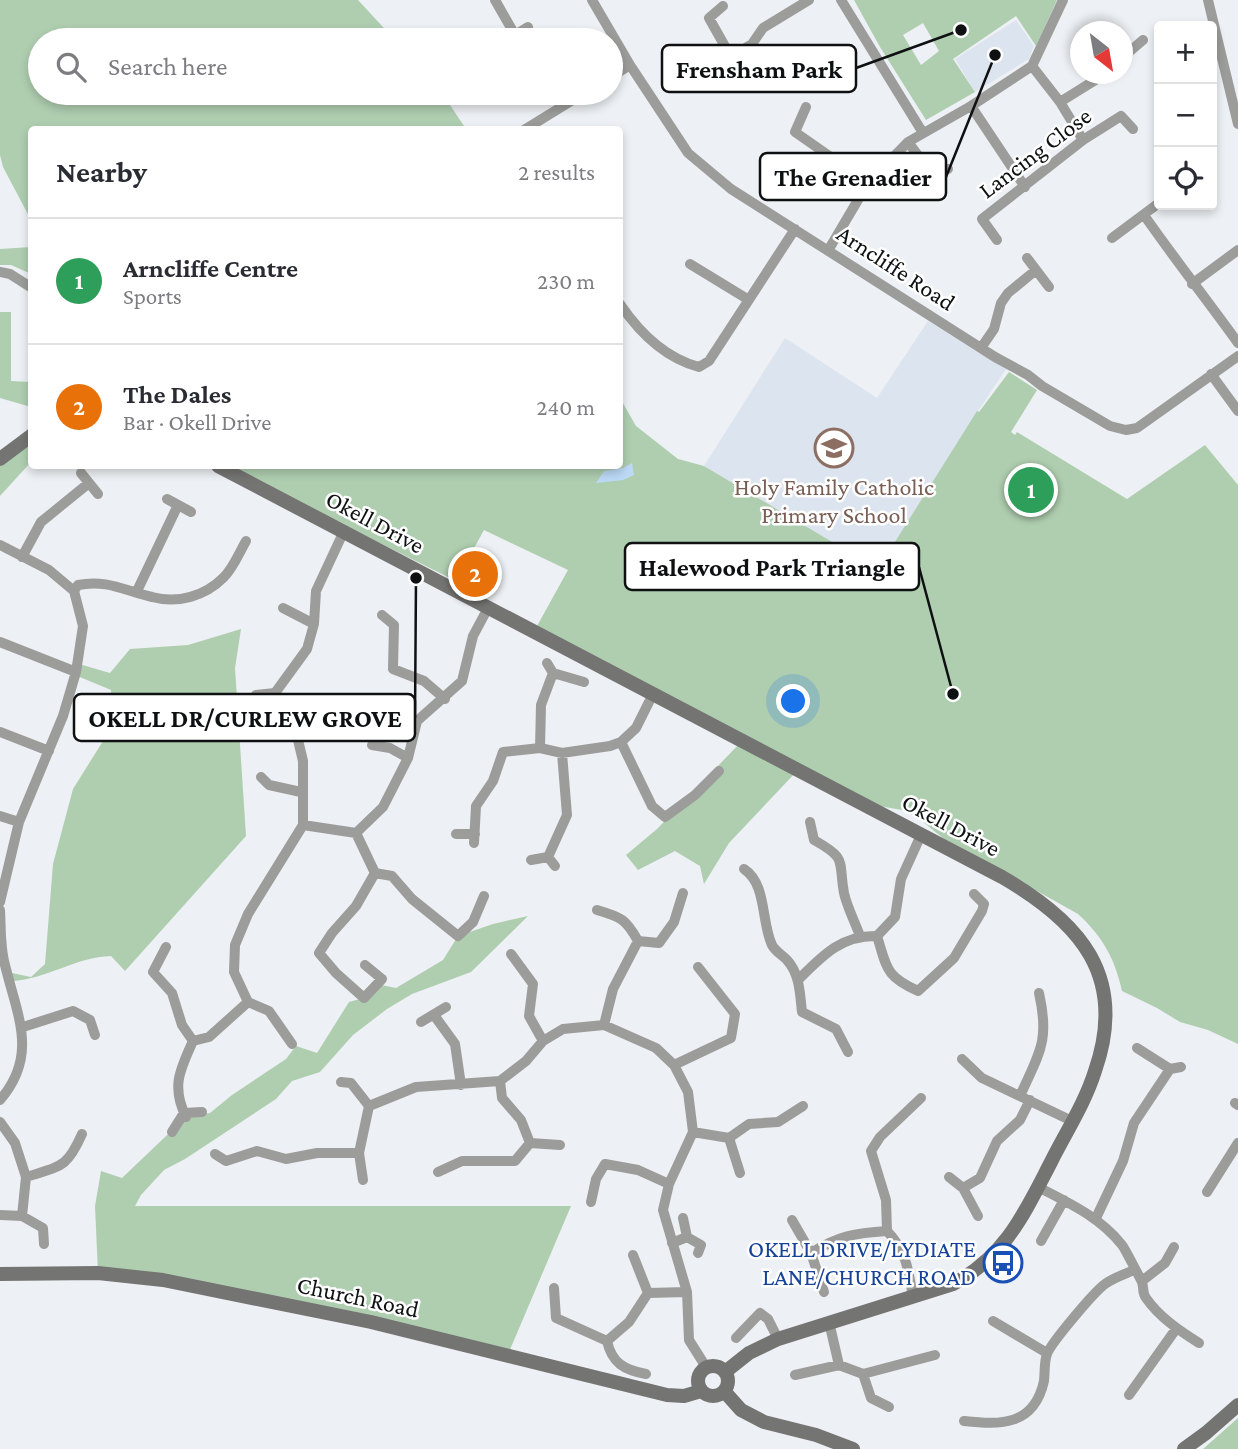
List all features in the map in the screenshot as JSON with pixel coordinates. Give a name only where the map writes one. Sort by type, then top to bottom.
[{"type":"street","points":[[495,0],[506,28]]},
{"type":"street","name":"Arncliffe Road","points":[[592,0],[608,28]]},
{"type":"street","points":[[712,79],[731,57],[752,44],[763,27],[809,0]]},
{"type":"street","points":[[841,0],[923,133]]},
{"type":"street","points":[[829,249],[868,183],[908,142],[971,106],[1032,66],[1063,0]]},
{"type":"street","points":[[1208,0],[1238,124]]},
{"type":"street","points":[[723,6],[709,18],[731,57]]},
{"type":"street","points":[[1133,49],[1143,40]]},
{"type":"street","name":"Arncliffe Road","points":[[623,53],[688,153],[731,188],[981,348],[1110,426],[1126,430],[1137,428],[1238,356]]},
{"type":"street","points":[[623,69],[630,65]]},
{"type":"street","points":[[1032,66],[1060,102],[1083,140]]},
{"type":"street","points":[[1060,102],[1089,84]]},
{"type":"street","points":[[530,126],[565,105]]},
{"type":"street","points":[[971,106],[1025,187]]},
{"type":"street","points":[[806,107],[794,132],[868,183]]},
{"type":"street","name":"Lancing Close","points":[[997,240],[982,219],[1083,140],[1121,116],[1133,129]]},
{"type":"street","points":[[908,142],[929,169],[948,169]]},
{"type":"street","points":[[1112,237],[1154,207]]},
{"type":"street","points":[[1144,215],[1192,284],[1238,343]]},
{"type":"street","points":[[623,308],[645,337],[681,362],[699,367],[709,361],[795,229]]},
{"type":"street","points":[[1192,284],[1238,250]]},
{"type":"street","points":[[1027,258],[1049,287]]},
{"type":"street","points":[[691,264],[749,300]]},
{"type":"street","points":[[981,348],[994,329],[1001,303],[1008,293],[1037,270]]},
{"type":"street","points":[[0,272],[10,274],[28,285]]},
{"type":"street","points":[[1211,374],[1238,411]]},
{"type":"street","points":[[0,458],[28,438]]},
{"type":"street","name":"Okell Drive","points":[[224,469],[1002,877],[1045,904],[1073,930],[1092,958],[1104,992],[1105,1025],[1096,1070],[1010,1237],[987,1262],[953,1284],[778,1339],[749,1353],[725,1372]]},
{"type":"street","points":[[80,473],[98,494]]},
{"type":"street","points":[[22,557],[41,522],[89,483]]},
{"type":"street","points":[[167,499],[191,512]]},
{"type":"street","points":[[137,592],[178,505]]},
{"type":"street","points":[[256,695],[275,692],[306,649],[314,624],[316,591],[344,531]]},
{"type":"street","points":[[74,591],[78,585],[96,582],[153,598],[178,600],[204,593],[225,577],[246,541]]},
{"type":"street","points":[[0,545],[49,570],[74,591],[83,626],[76,672],[49,751],[19,822],[0,902]]},
{"type":"street","points":[[283,608],[314,624]]},
{"type":"street","points":[[356,833],[383,807],[408,758],[417,722],[462,681],[472,636],[488,608]]},
{"type":"street","points":[[382,615],[394,625],[393,669],[424,681],[445,699]]},
{"type":"street","points":[[0,642],[76,672]]},
{"type":"street","points":[[547,663],[553,673],[584,682]]},
{"type":"street","points":[[540,748],[541,705],[553,673]]},
{"type":"street","points":[[275,692],[298,740],[303,761],[303,825],[248,914],[235,945],[234,972],[248,1002],[269,1011],[292,1044]]},
{"type":"street","points":[[456,834],[474,838],[476,806],[493,781],[503,752],[540,748],[562,753],[621,742],[636,728],[653,694]]},
{"type":"street","points":[[0,732],[49,751]]},
{"type":"street","points":[[621,742],[652,806],[665,817],[695,795],[719,771]]},
{"type":"street","points":[[372,746],[390,748],[408,758]]},
{"type":"street","points":[[531,860],[551,862],[567,815],[562,753]]},
{"type":"street","points":[[261,777],[269,785],[301,792]]},
{"type":"street","points":[[0,816],[19,822]]},
{"type":"street","points":[[810,822],[814,840],[832,850],[843,866],[845,894],[860,936]]},
{"type":"street","points":[[303,825],[356,833]]},
{"type":"street","points":[[356,833],[375,873]]},
{"type":"street","points":[[798,980],[829,950],[860,936],[877,936],[895,917],[901,879],[921,835]]},
{"type":"street","points":[[744,869],[750,873],[759,892],[772,946],[789,962],[798,980],[802,1013],[836,1029],[848,1052]]},
{"type":"street","points":[[375,873],[392,876],[412,899],[458,936],[472,922],[484,896]]},
{"type":"street","points":[[365,965],[382,979],[364,998],[336,973],[319,953],[355,906],[375,873]]},
{"type":"street","points":[[638,941],[659,943],[674,922],[684,893]]},
{"type":"street","points":[[877,936],[888,973],[902,984],[918,991],[954,958],[989,905],[974,894]]},
{"type":"street","points":[[0,910],[4,961],[23,1027],[19,1066],[12,1086],[0,1100]]},
{"type":"street","points":[[597,911],[620,916],[630,926],[638,941]]},
{"type":"street","points":[[604,1025],[612,989],[638,941]]},
{"type":"street","points":[[166,947],[149,971],[172,993],[182,1024],[193,1041]]},
{"type":"street","points":[[511,954],[533,984],[529,1016],[543,1041]]},
{"type":"street","points":[[674,1065],[732,1038],[735,1014],[698,967]]},
{"type":"street","points":[[963,1188],[980,1178],[997,1141],[1020,1120],[1043,1045],[1045,1019],[1039,993]]},
{"type":"street","points":[[193,1041],[209,1037],[248,1002]]},
{"type":"street","points":[[421,1021],[446,1007]]},
{"type":"street","points":[[23,1027],[74,1011],[90,1020],[95,1035]]},
{"type":"street","points":[[434,1016],[455,1044],[461,1085]]},
{"type":"street","points":[[369,1106],[416,1087],[500,1081],[526,1061],[543,1041],[563,1029],[604,1025],[656,1048],[674,1065],[688,1092],[693,1132],[669,1184],[663,1210],[687,1292],[690,1340],[706,1367]]},
{"type":"street","points":[[185,1115],[177,1087],[193,1041]]},
{"type":"street","points":[[1096,1218],[1123,1161],[1134,1123],[1176,1068],[1137,1048]]},
{"type":"street","points":[[962,1059],[982,1077],[1072,1121]]},
{"type":"street","points":[[500,1081],[502,1098],[521,1119],[530,1143]]},
{"type":"street","points":[[341,1082],[351,1083],[369,1106]]},
{"type":"street","points":[[913,1297],[907,1261],[899,1244],[887,1231],[886,1200],[871,1151],[880,1137],[921,1098]]},
{"type":"street","points":[[363,1180],[359,1153],[369,1106]]},
{"type":"street","points":[[693,1132],[729,1138],[749,1124],[778,1122],[803,1106]]},
{"type":"street","points":[[172,1132],[185,1115],[202,1112]]},
{"type":"street","points":[[0,1122],[15,1143],[26,1177],[22,1216]]},
{"type":"street","points":[[26,1177],[57,1168],[72,1157],[82,1134]]},
{"type":"street","points":[[729,1138],[740,1173]]},
{"type":"street","points":[[530,1143],[559,1145]]},
{"type":"street","points":[[438,1172],[462,1161],[515,1161],[530,1143]]},
{"type":"street","points":[[1207,1192],[1238,1143]]},
{"type":"street","points":[[215,1154],[226,1161],[257,1151],[286,1159],[317,1153],[359,1153]]},
{"type":"street","points":[[591,1202],[596,1179],[605,1164],[638,1170],[669,1184]]},
{"type":"street","points":[[949,1177],[963,1188],[978,1216]]},
{"type":"street","points":[[1038,1187],[1096,1218],[1124,1247],[1142,1281],[1144,1296],[1176,1329],[1199,1343]]},
{"type":"street","points":[[1041,1241],[1064,1200]]},
{"type":"street","points":[[0,1215],[22,1216],[43,1228],[44,1244]]},
{"type":"street","points":[[683,1218],[687,1237],[701,1245],[698,1253]]},
{"type":"street","points":[[792,1220],[811,1253],[824,1292]]},
{"type":"street","points":[[811,1253],[831,1241],[855,1233],[887,1231]]},
{"type":"street","points":[[673,1243],[687,1237]]},
{"type":"street","points":[[1142,1281],[1166,1263],[1174,1247]]},
{"type":"street","points":[[633,1255],[648,1293]]},
{"type":"street","points":[[964,1421],[994,1424],[1010,1422],[1026,1413],[1038,1398],[1044,1381],[1047,1353],[1105,1284],[1134,1270]]},
{"type":"street","name":"Church Road","points":[[0,1273],[98,1273],[163,1280],[371,1322],[667,1395],[684,1396],[701,1391]]},
{"type":"street","points":[[554,1288],[556,1318],[607,1341]]},
{"type":"street","points":[[648,1293],[687,1292]]},
{"type":"street","points":[[607,1341],[629,1322],[648,1293]]},
{"type":"street","points":[[736,1338],[760,1313],[772,1324],[778,1339]]},
{"type":"street","points":[[993,1321],[1047,1353]]},
{"type":"street","points":[[829,1322],[834,1334],[839,1365]]},
{"type":"street","points":[[1129,1395],[1176,1329]]},
{"type":"street","points":[[607,1341],[610,1353],[620,1366],[646,1374]]},
{"type":"street","points":[[795,1375],[839,1365],[863,1374],[935,1355]]},
{"type":"street","points":[[714,1366],[725,1372],[728,1381],[724,1391],[710,1396],[701,1391],[698,1378],[706,1367],[714,1366]]},
{"type":"street","points":[[863,1374],[871,1398],[888,1407]]},
{"type":"street","points":[[724,1391],[741,1410],[764,1422],[816,1435],[853,1449]]},
{"type":"street","points":[[1184,1449],[1238,1405]]},
{"type":"shaded area","points":[[1016,20],[1034,46],[1029,59],[975,92],[955,59]]},
{"type":"shaded area","name":"Holy Family Catholic Primary School","points":[[928,321],[1006,369],[878,569],[704,466],[785,338],[877,398]]},
{"type":"green space","points":[[0,0],[358,0],[384,28],[28,28],[28,105],[450,105],[464,126],[28,126],[28,214],[3,167],[0,155]]},
{"type":"green space","points":[[854,0],[1057,0],[1036,46],[1016,16],[953,59],[975,92],[926,120]],"holes":[[[923,23],[939,51],[921,65],[903,35]]]},
{"type":"green space","points":[[28,247],[28,273],[11,265],[0,265],[0,249]]},
{"type":"green space","points":[[0,312],[11,312],[11,381],[28,382],[28,406],[0,398]]},
{"type":"green space","points":[[1009,372],[1037,390],[1011,432],[1015,435],[1017,432],[1127,499],[1205,445],[1238,485],[1238,1044],[1208,1030],[1180,1022],[1122,991],[1107,949],[1078,914],[944,839],[916,816],[902,810],[879,806],[537,626],[568,570],[484,530],[456,581],[231,469],[623,469],[623,403],[636,426],[678,459],[704,466],[878,569],[977,411],[979,412]]},
{"type":"green space","points":[[28,439],[28,465],[0,496],[0,462]]},
{"type":"green space","points":[[241,629],[235,668],[246,836],[125,971],[111,956],[98,957],[37,976],[12,981],[7,972],[31,977],[45,964],[53,864],[73,789],[113,725],[111,690],[75,675],[79,664],[110,673],[130,649],[188,645]]},
{"type":"green space","points":[[742,741],[798,770],[729,843],[704,884],[700,866],[675,851],[638,870],[626,855],[657,829]]},
{"type":"green space","points":[[528,916],[471,972],[412,994],[387,1009],[353,1035],[320,1072],[292,1081],[276,1099],[164,1170],[141,1195],[135,1206],[571,1206],[509,1352],[98,1273],[95,1206],[101,1171],[122,1178],[186,1117],[210,1113],[286,1059],[296,1046],[317,1053],[349,1002],[364,998],[377,984],[396,988],[443,960],[458,936]]},
{"type":"green space","points":[[1238,1418],[1238,1449],[1203,1449]]},
{"type":"water","points":[[632,463],[634,475],[623,480],[596,483],[604,471],[623,468]]},
{"type":"place","name":"Frensham Park","points":[[961,30]]},
{"type":"place","name":"The Grenadier","points":[[995,55]]},
{"type":"place","name":"Holy Family Catholic Primary School","points":[[834,448]]},
{"type":"place","name":"Arncliffe Centre","points":[[1031,490]]},
{"type":"place","name":"The Dales","points":[[475,574]]},
{"type":"place","name":"OKELL DR/CURLEW GROVE","points":[[416,578]]},
{"type":"place","name":"Halewood Park Triangle","points":[[953,694]]},
{"type":"place","name":"OKELL DRIVE/LYDIATE LANE/CHURCH ROAD","points":[[1003,1263]]}]
